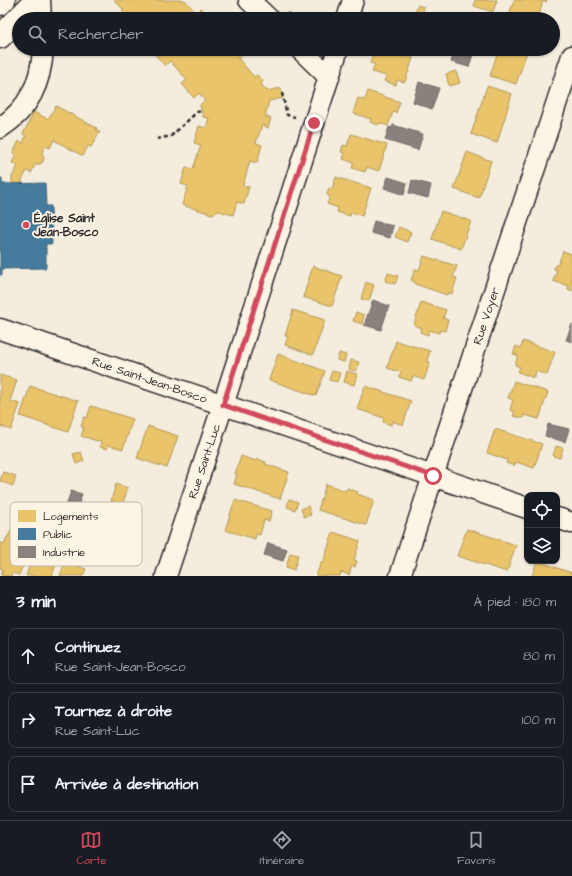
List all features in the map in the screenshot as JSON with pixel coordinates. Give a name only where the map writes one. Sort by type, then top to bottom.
[{"type":"main road","points":[[0,4],[4,0]]},
{"type":"main road","points":[[24,12],[36,0]]},
{"type":"main road","points":[[0,36],[12,24]]},
{"type":"street","points":[[40,0],[41,12]]},
{"type":"street","points":[[249,0],[262,12]]},
{"type":"street","points":[[349,12],[353,0]]},
{"type":"street","points":[[0,128],[9,122],[28,101],[35,89],[43,56]]},
{"type":"street","points":[[307,56],[329,77]]},
{"type":"street","name":"Rue Saint-Luc","points":[[166,576],[336,56]]},
{"type":"street","name":"Rue Voyer","points":[[400,576],[572,56]]},
{"type":"street","name":"Rue Saint-Jean-Bosco","points":[[0,328],[524,507]]},
{"type":"street","points":[[560,519],[572,523]]},
{"type":"path","points":[[282,93],[287,115],[314,123]]},
{"type":"path","points":[[158,139],[171,136],[197,112],[202,111]]},
{"type":"building: Logements","points":[[114,0],[185,0],[195,12],[122,12],[124,10]]},
{"type":"building: Logements","points":[[475,0],[497,0],[493,12],[474,6]]},
{"type":"building: Logements","points":[[514,0],[547,0],[546,2],[543,1],[540,12],[510,12]]},
{"type":"building: Logements","points":[[418,5],[424,7],[423,12],[415,12]]},
{"type":"building: Logements","points":[[201,8],[205,12],[197,12]]},
{"type":"building: Logements","points":[[156,56],[240,56],[238,58],[254,77],[257,75],[263,81],[261,84],[267,91],[281,88],[283,98],[269,101],[265,116],[271,118],[268,128],[262,125],[256,143],[262,145],[257,163],[250,161],[243,185],[249,187],[244,204],[237,202],[233,215],[219,211],[212,214],[182,205],[188,186],[181,184],[186,167],[193,169],[201,145],[194,143],[199,126],[206,128],[209,118],[203,117],[200,105],[205,100],[199,93],[194,98],[182,84],[187,80],[170,61],[165,66]]},
{"type":"building: Logements","points":[[372,56],[407,56],[413,58],[405,82],[397,80],[396,85],[384,81],[386,76],[372,72],[375,64],[370,63]]},
{"type":"building: Logements","points":[[496,56],[526,56],[516,84],[490,76]]},
{"type":"building: Logements","points":[[456,71],[460,83],[449,86],[446,74]]},
{"type":"building: Logements","points":[[487,86],[512,94],[497,143],[471,134]]},
{"type":"building: Logements","points":[[368,91],[400,102],[396,113],[393,112],[388,126],[380,123],[378,125],[370,122],[371,119],[353,113],[358,98],[365,100]]},
{"type":"building: Logements","points":[[56,106],[97,128],[96,130],[100,132],[91,147],[88,146],[83,156],[54,140],[50,148],[45,146],[42,153],[44,159],[42,163],[35,165],[31,173],[27,171],[22,180],[22,184],[12,184],[12,177],[18,166],[12,163],[16,155],[13,153],[19,141],[23,143],[26,136],[23,134],[34,112],[48,119]]},
{"type":"building: Logements","points":[[351,134],[387,145],[379,171],[367,167],[365,172],[352,168],[354,163],[343,159],[345,153],[341,152],[343,145],[347,146]]},
{"type":"building: Logements","points":[[467,152],[491,161],[479,198],[454,189]]},
{"type":"building: Logements","points":[[336,177],[371,188],[362,216],[351,212],[350,216],[337,212],[338,208],[327,204],[330,196],[327,195],[329,188],[332,189]]},
{"type":"building: Logements","points":[[441,211],[471,221],[461,249],[432,239]]},
{"type":"building: Logements","points":[[399,227],[411,232],[407,242],[395,237]]},
{"type":"building: Logements","points":[[563,251],[572,254],[572,291],[568,289],[569,286],[553,281],[557,270],[554,269],[556,264],[558,265]]},
{"type":"building: Logements","points":[[424,256],[457,266],[453,277],[457,278],[452,294],[448,292],[447,295],[415,284],[415,282],[411,280],[415,269],[419,270]]},
{"type":"building: Logements","points":[[313,266],[342,276],[332,306],[303,297]]},
{"type":"building: Logements","points":[[388,273],[398,276],[395,284],[385,281]]},
{"type":"building: Logements","points":[[366,282],[374,285],[369,301],[361,299]]},
{"type":"building: Logements","points":[[421,302],[446,310],[443,318],[448,320],[445,331],[440,330],[439,333],[429,330],[428,335],[420,332],[422,328],[414,325]]},
{"type":"building: Logements","points":[[293,310],[325,320],[313,355],[285,345],[288,336],[285,336]]},
{"type":"building: Logements","points":[[356,312],[364,315],[362,324],[353,321]]},
{"type":"building: Logements","points":[[396,341],[430,351],[427,361],[430,362],[424,380],[413,376],[411,381],[399,377],[401,372],[387,368]]},
{"type":"building: Logements","points":[[523,341],[555,352],[547,375],[536,371],[534,378],[518,372],[520,367],[515,365],[518,355],[513,354],[516,346],[521,348]]},
{"type":"building: Logements","points":[[339,353],[346,355],[344,362],[337,360]]},
{"type":"building: Logements","points":[[278,354],[325,371],[316,396],[269,380]]},
{"type":"building: Logements","points":[[351,360],[359,362],[356,371],[349,369]]},
{"type":"building: Logements","points":[[332,371],[340,373],[337,382],[329,380]]},
{"type":"building: Logements","points":[[347,371],[357,374],[354,385],[344,382]]},
{"type":"building: Logements","points":[[0,375],[17,380],[10,401],[20,404],[11,430],[0,426]]},
{"type":"building: Logements","points":[[514,381],[548,392],[539,419],[524,415],[523,418],[513,416],[515,412],[510,410],[513,400],[508,398]]},
{"type":"building: Logements","points":[[30,386],[78,401],[68,432],[20,416]]},
{"type":"building: Logements","points":[[365,386],[411,401],[403,425],[392,421],[391,425],[383,422],[384,418],[357,409]]},
{"type":"building: Logements","points":[[91,406],[133,419],[123,449],[108,445],[107,449],[100,447],[101,442],[81,436],[84,427],[81,427],[84,417],[87,418]]},
{"type":"building: Logements","points":[[148,426],[178,436],[167,468],[137,458]]},
{"type":"building: Logements","points":[[495,429],[542,444],[534,468],[516,462],[514,466],[506,463],[507,460],[487,453]]},
{"type":"building: Logements","points":[[556,446],[563,448],[560,458],[553,456]]},
{"type":"building: Logements","points":[[81,452],[84,461],[76,464],[73,454]]},
{"type":"building: Logements","points":[[241,456],[256,461],[257,459],[266,462],[265,464],[289,472],[280,499],[234,484],[237,474],[235,474]]},
{"type":"building: Logements","points":[[3,472],[16,476],[13,486],[0,481]]},
{"type":"building: Logements","points":[[116,484],[128,488],[123,502],[111,501]]},
{"type":"building: Logements","points":[[326,484],[346,491],[347,488],[358,492],[357,494],[374,500],[366,525],[318,510]]},
{"type":"building: Logements","points":[[289,499],[298,502],[295,510],[287,507]]},
{"type":"building: Logements","points":[[235,500],[272,511],[269,521],[264,520],[260,535],[256,534],[255,539],[225,530]]},
{"type":"building: Logements","points":[[308,506],[311,515],[304,517],[301,509]]},
{"type":"building: Logements","points":[[467,529],[516,545],[507,572],[457,556]]},
{"type":"building: Logements","points":[[10,532],[10,566],[22,566],[19,575],[12,573],[11,576],[1,575],[3,569],[0,568],[0,542],[4,544]]},
{"type":"building: Logements","points":[[333,532],[360,541],[354,560],[357,561],[355,567],[352,566],[349,575],[341,572],[340,576],[316,576],[321,562],[323,563]]},
{"type":"building: Logements","points":[[290,553],[298,555],[294,570],[286,567]]},
{"type":"building: Logements","points":[[536,564],[546,564],[572,573],[572,576],[532,576]]},
{"type":"building: Logements","points":[[29,566],[55,566],[52,576],[26,576]]},
{"type":"building: Logements","points":[[64,566],[77,566],[86,569],[83,576],[60,576]]},
{"type":"building: Public","name":"Église Saint Jean-Bosco","points":[[0,178],[2,178],[2,184],[45,183],[46,206],[51,206],[52,244],[46,244],[46,268],[2,269],[2,275],[0,275]]},
{"type":"building: Industrie","points":[[453,56],[472,56],[469,67],[451,62]]},
{"type":"building: Industrie","points":[[419,82],[439,88],[432,109],[413,102]]},
{"type":"building: Industrie","points":[[393,125],[423,134],[418,150],[385,140],[389,127],[392,128]]},
{"type":"building: Industrie","points":[[388,177],[407,183],[404,195],[384,188]]},
{"type":"building: Industrie","points":[[412,180],[431,185],[428,198],[409,193]]},
{"type":"building: Industrie","points":[[374,221],[393,226],[390,238],[371,233]]},
{"type":"building: Industrie","points":[[373,300],[389,306],[381,330],[364,325]]},
{"type":"building: Industrie","points":[[572,324],[572,342],[566,340]]},
{"type":"building: Industrie","points":[[548,424],[569,429],[565,442],[545,436]]},
{"type":"building: Industrie","points":[[71,491],[82,494],[80,502],[67,502]]},
{"type":"building: Industrie","points":[[268,543],[287,549],[283,561],[264,555]]},
{"type":"place","name":"Église Saint Jean-Bosco","points":[[26,225]]},
{"type":"route","points":[[314,123],[223,405],[433,476]]}]
